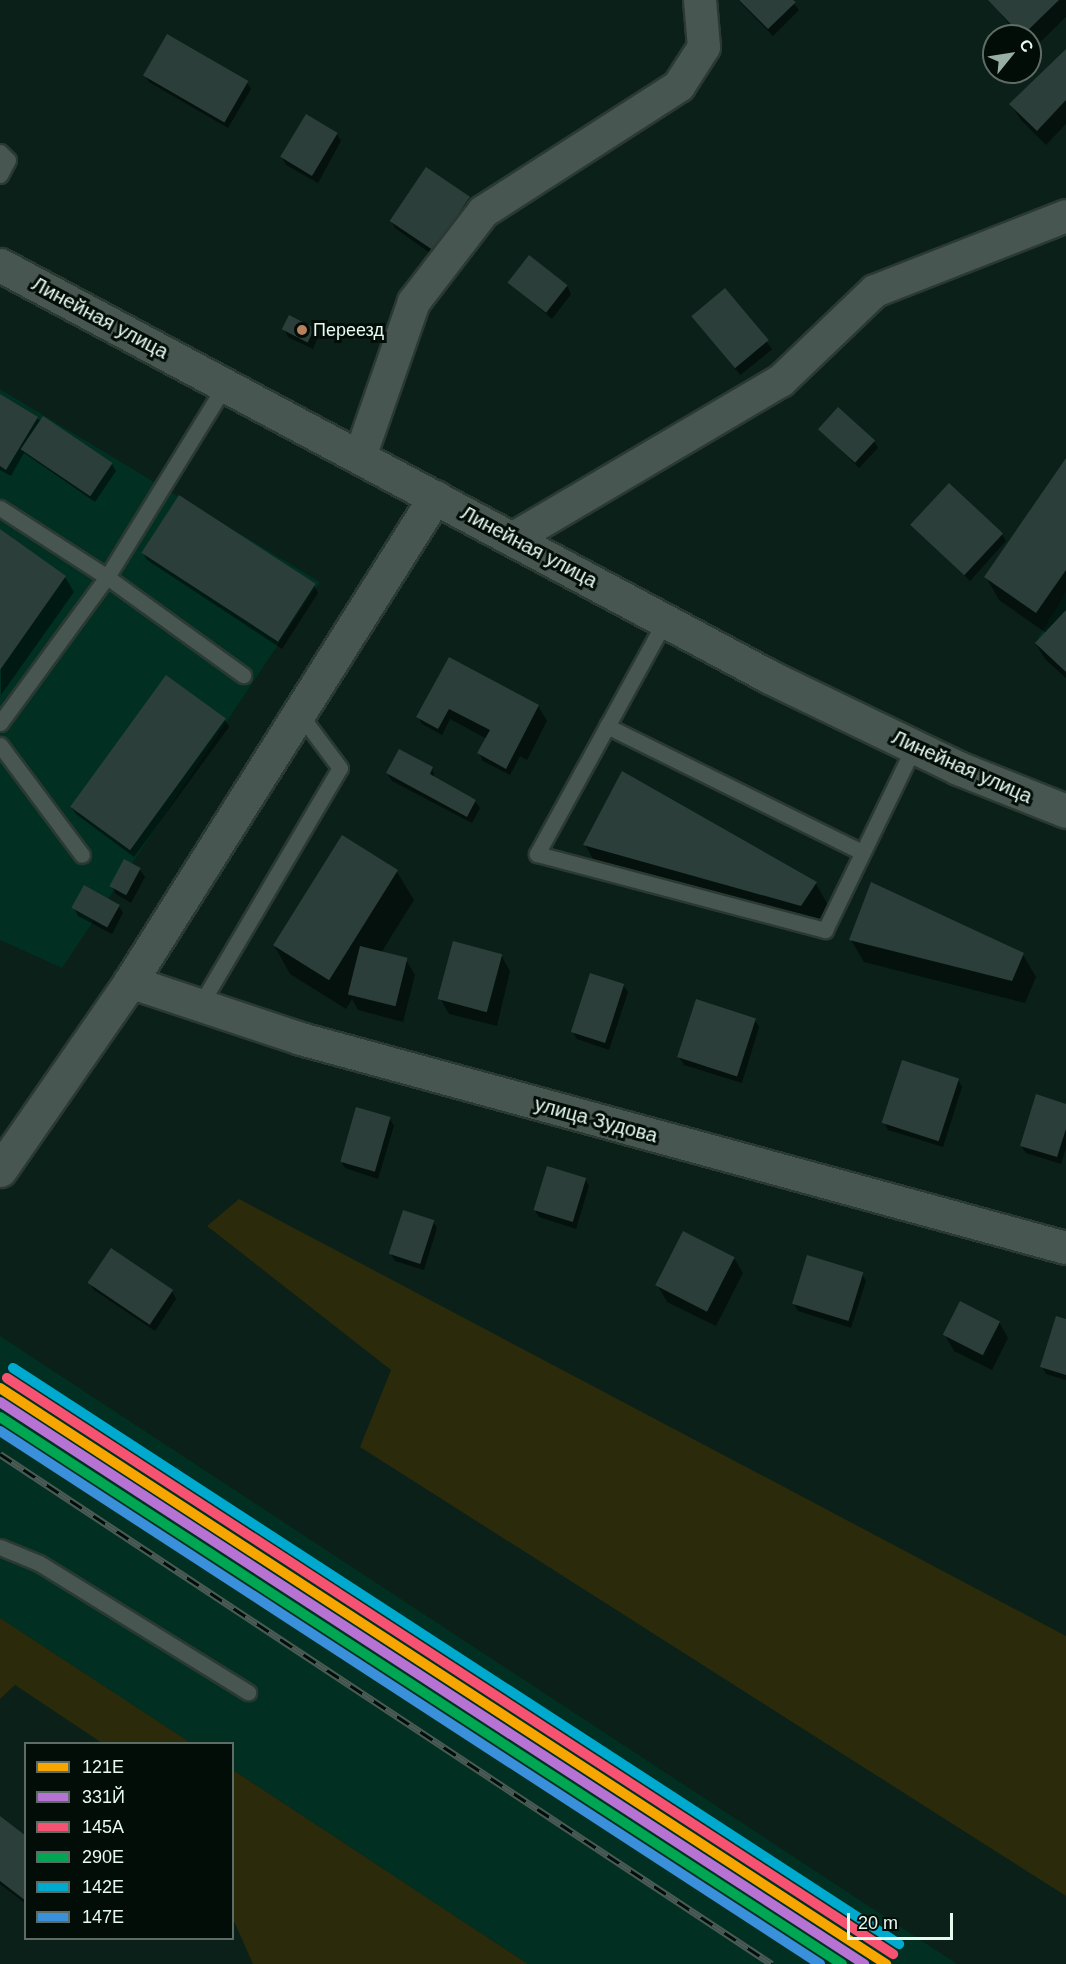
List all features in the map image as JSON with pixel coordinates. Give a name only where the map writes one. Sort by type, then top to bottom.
[{"type":"street","points":[[360,457],[414,302],[483,212],[680,86],[704,47],[700,0]]},
{"type":"street","points":[[514,538],[781,381],[875,291],[1064,220]]},
{"type":"street","name":"Линейная улица","points":[[0,265],[514,538],[665,621],[914,747],[1063,807]]},
{"type":"street","points":[[0,1170],[130,982],[435,497]]},
{"type":"street","name":"улица Зудова","points":[[130,982],[199,1007],[540,1105],[1066,1248]]},
{"type":"lane","points":[[0,152],[8,160],[0,175]]},
{"type":"lane","points":[[0,723],[107,577],[225,385]]},
{"type":"lane","points":[[0,508],[107,577],[243,675]]},
{"type":"lane","points":[[665,621],[537,854],[825,930],[914,747]]},
{"type":"lane","points":[[199,1007],[340,768],[299,713]]},
{"type":"lane","points":[[607,726],[862,852]]},
{"type":"lane","points":[[0,745],[82,855]]},
{"type":"lane","points":[[0,1546],[39,1563],[248,1692]]},
{"type":"shaded area","points":[[0,389],[320,582],[62,968],[0,940]]},
{"type":"shaded area","points":[[1066,592],[1066,672],[1035,643]]},
{"type":"shaded area","points":[[239,1199],[1066,1636],[1066,1896],[360,1447],[391,1370],[207,1226]]},
{"type":"shaded area","points":[[0,1336],[957,1964],[528,1964],[234,1771],[234,1742],[189,1742],[0,1618]]},
{"type":"shaded area","points":[[0,1618],[189,1742],[100,1742],[15,1685],[0,1699]]},
{"type":"shaded area","points":[[234,1771],[528,1964],[253,1964],[234,1921]]},
{"type":"building","points":[[739,0],[793,0],[796,2],[768,29]]},
{"type":"building","points":[[988,0],[1059,0],[1034,24],[1011,24]]},
{"type":"building","points":[[167,34],[248,81],[224,123],[143,76]]},
{"type":"building","points":[[1066,49],[1066,100],[1037,131],[1009,104],[1030,84],[1042,84],[1042,72]]},
{"type":"building","points":[[306,114],[338,133],[312,176],[280,157]]},
{"type":"building","points":[[426,167],[470,197],[434,251],[390,221]]},
{"type":"building","points":[[529,255],[568,285],[546,313],[507,283]]},
{"type":"building","points":[[725,288],[769,340],[735,368],[691,316]]},
{"type":"building","points":[[289,315],[315,328],[308,342],[282,329]]},
{"type":"building","points":[[0,394],[38,417],[6,470],[0,466]]},
{"type":"building","points":[[838,407],[875,440],[855,463],[818,429]]},
{"type":"building","points":[[43,416],[113,463],[90,496],[21,449]]},
{"type":"building","points":[[1066,458],[1066,570],[1036,613],[984,577]]},
{"type":"building","points":[[949,483],[1003,533],[964,575],[910,525]]},
{"type":"building","points":[[179,495],[316,584],[278,642],[141,553]]},
{"type":"building","points":[[0,529],[66,576],[0,670]]},
{"type":"building","points":[[1066,610],[1066,672],[1035,643]]},
{"type":"building","points":[[449,657],[539,705],[506,769],[477,753],[490,730],[449,709],[438,729],[416,717]]},
{"type":"building","points":[[166,675],[226,718],[130,850],[70,807]]},
{"type":"building","points":[[399,749],[433,767],[430,774],[476,800],[467,817],[386,773]]},
{"type":"building","points":[[622,771],[817,882],[801,906],[583,845]]},
{"type":"building","points":[[342,835],[398,870],[329,980],[273,945]]},
{"type":"building","points":[[124,859],[141,868],[126,895],[109,886]]},
{"type":"building","points":[[871,882],[1024,953],[1012,981],[849,940]]},
{"type":"building","points":[[84,885],[120,905],[107,928],[71,908]]},
{"type":"building","points":[[453,941],[502,954],[487,1012],[437,999]]},
{"type":"building","points":[[360,946],[408,958],[395,1006],[348,995]]},
{"type":"building","points":[[590,973],[624,984],[605,1043],[571,1032]]},
{"type":"building","points":[[696,999],[756,1018],[737,1076],[677,1057]]},
{"type":"building","points":[[902,1060],[959,1079],[939,1141],[882,1123]]},
{"type":"building","points":[[1036,1094],[1066,1104],[1066,1129],[1057,1157],[1020,1146]]},
{"type":"building","points":[[356,1107],[391,1117],[375,1172],[340,1162]]},
{"type":"building","points":[[547,1166],[586,1178],[573,1222],[534,1210]]},
{"type":"building","points":[[403,1210],[434,1220],[420,1264],[389,1254]]},
{"type":"building","points":[[683,1231],[735,1257],[707,1312],[655,1285]]},
{"type":"building","points":[[111,1248],[173,1290],[150,1325],[88,1283]]},
{"type":"building","points":[[807,1255],[863,1272],[849,1321],[792,1304]]},
{"type":"building","points":[[960,1301],[1000,1321],[983,1355],[943,1335]]},
{"type":"building","points":[[1056,1316],[1066,1319],[1066,1375],[1040,1367]]},
{"type":"building","points":[[0,1816],[24,1834],[24,1899],[0,1881]]},
{"type":"railway","points":[[0,1454],[772,1964]]},
{"type":"transit line","name":"142Е","points":[[13,1368],[899,1944]]},
{"type":"transit line","name":"145А","points":[[7,1378],[893,1954]]},
{"type":"transit line","name":"121Е","points":[[0,1388],[886,1964]]},
{"type":"transit line","name":"331Й","points":[[0,1402],[864,1964]]},
{"type":"transit line","name":"290Е","points":[[0,1417],[842,1964]]},
{"type":"transit line","name":"147Е","points":[[0,1431],[820,1964]]},
{"type":"place","name":"Переезд","points":[[302,330]]}]
